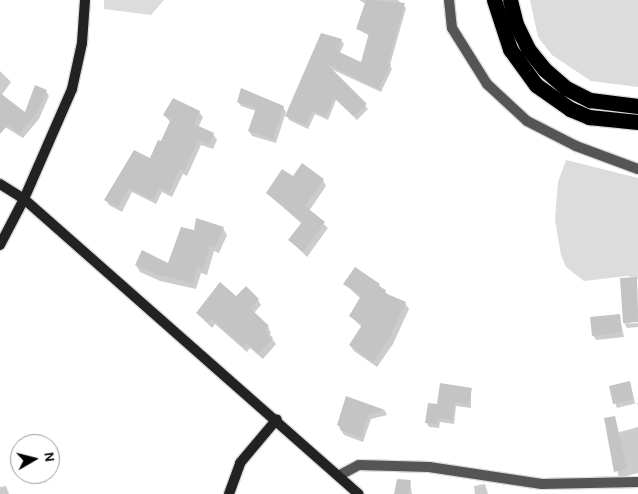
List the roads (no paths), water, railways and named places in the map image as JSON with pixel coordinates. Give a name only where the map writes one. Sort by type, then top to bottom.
[{"type":"highway","points":[[494,0],[510,49],[536,85],[570,109],[589,117],[638,122]]},
{"type":"highway","points":[[510,0],[516,24],[528,49],[544,69],[566,88],[590,100],[638,106]]},
{"type":"street","points":[[0,245],[24,199],[72,89],[82,44],[85,0]]},
{"type":"street","points":[[449,0],[452,28],[487,84],[527,121],[576,146],[638,169]]},
{"type":"street","points":[[0,184],[24,199],[277,419],[359,494]]},
{"type":"street","points":[[228,494],[240,462],[277,419]]},
{"type":"street","points":[[340,475],[359,465],[429,466],[544,489],[638,482]]}]
